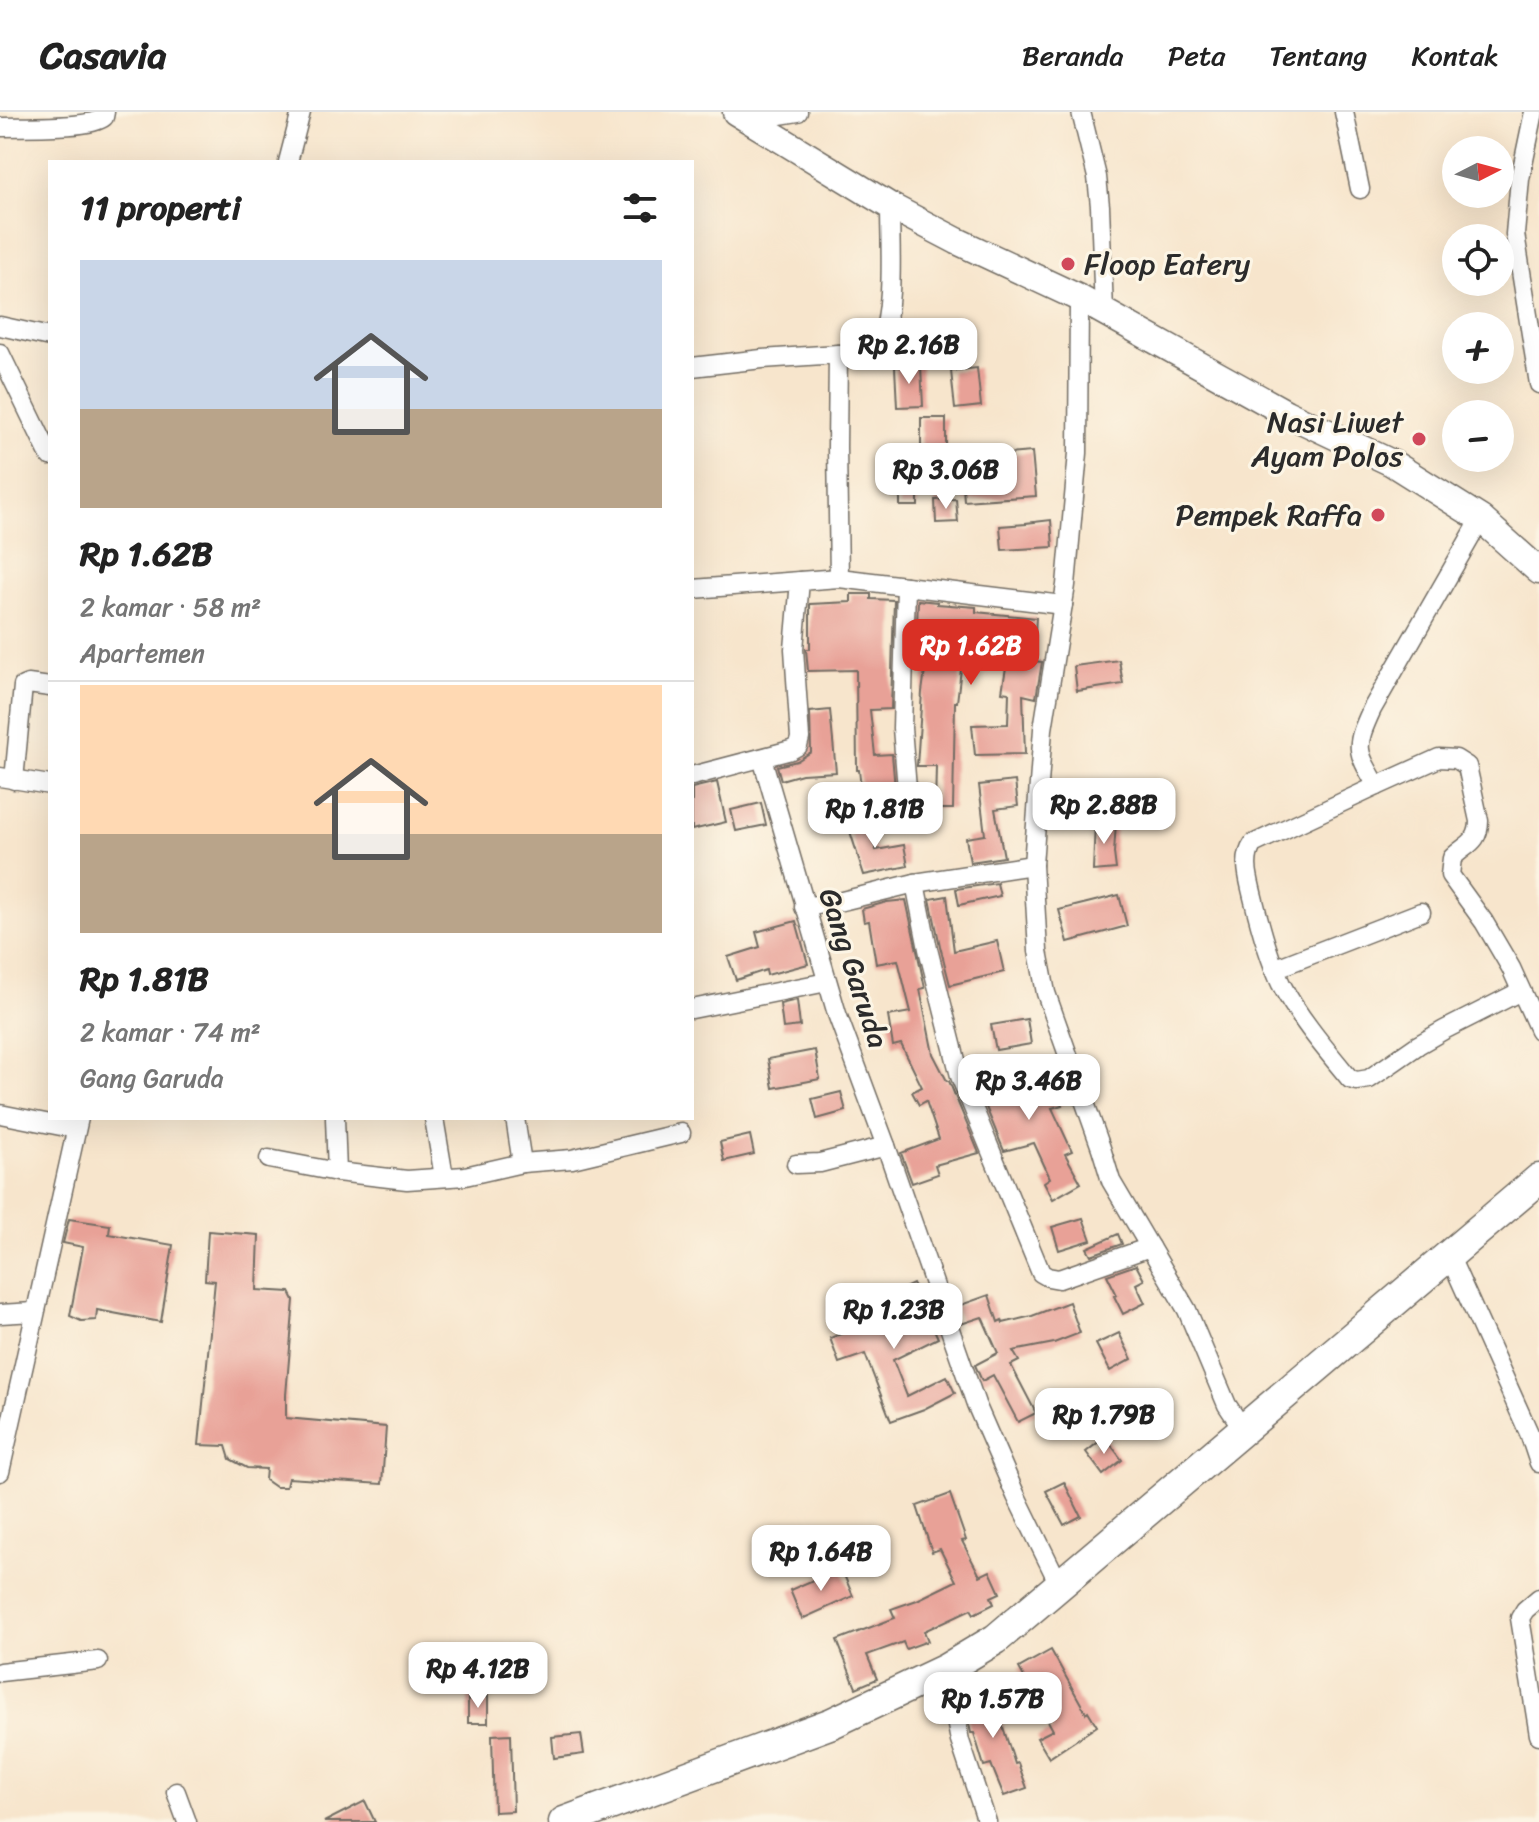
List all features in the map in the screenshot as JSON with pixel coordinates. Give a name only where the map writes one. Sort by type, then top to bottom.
[{"type":"main road","points":[[743,116],[890,206],[1079,298],[1286,413],[1392,463],[1481,519],[1539,571]]},
{"type":"main road","points":[[581,1819],[832,1723],[946,1669],[996,1639],[1539,1179]]},
{"type":"street","points":[[0,127],[75,125],[99,121],[105,112]]},
{"type":"street","points":[[289,160],[301,112]]},
{"type":"street","points":[[743,116],[798,112]]},
{"type":"street","points":[[1081,112],[1097,177],[1104,312]]},
{"type":"street","points":[[1344,112],[1360,189]]},
{"type":"street","points":[[1534,112],[1520,179],[1515,234],[1539,384]]},
{"type":"street","points":[[694,367],[762,359],[870,353],[880,348],[886,331],[890,280],[890,206]]},
{"type":"street","points":[[1079,298],[1078,453],[1063,605],[1043,729],[1033,865],[1037,936],[1046,993],[1111,1181],[1187,1310],[1227,1405],[1243,1429]]},
{"type":"street","points":[[0,326],[48,337]]},
{"type":"street","points":[[0,353],[48,452]]},
{"type":"street","points":[[838,354],[839,578]]},
{"type":"street","points":[[1377,786],[1362,760],[1360,736],[1372,709],[1481,519]]},
{"type":"street","points":[[694,589],[839,578],[1063,605]]},
{"type":"street","points":[[694,775],[798,746],[794,649],[800,581]]},
{"type":"street","points":[[906,586],[902,728],[908,801]]},
{"type":"street","points":[[48,687],[23,686],[7,778],[48,785]]},
{"type":"street","name":"Gang Garuda","points":[[762,758],[837,1014],[976,1404],[1060,1586]]},
{"type":"street","points":[[1521,991],[1444,1030],[1369,1079],[1350,1079],[1309,1027],[1283,989],[1274,969],[1247,870],[1249,849],[1253,844],[1439,758],[1456,759],[1467,766],[1479,829],[1477,838],[1452,858],[1450,875],[1484,922],[1511,968],[1539,1030]]},
{"type":"street","points":[[804,907],[915,883],[1033,865]]},
{"type":"street","points":[[915,883],[960,1076],[1041,1273],[1059,1279],[1150,1247]]},
{"type":"street","points":[[1274,969],[1421,912]]},
{"type":"street","points":[[694,1009],[827,982]]},
{"type":"street","points":[[0,1114],[48,1120]]},
{"type":"street","points":[[0,1472],[78,1123],[52,1120]]},
{"type":"street","points":[[335,1120],[337,1172]]},
{"type":"street","points":[[434,1120],[444,1177]]},
{"type":"street","points":[[515,1120],[522,1163]]},
{"type":"street","points":[[269,1159],[337,1172],[407,1180],[465,1176],[522,1163],[572,1159],[681,1133]]},
{"type":"street","points":[[796,1164],[820,1163],[886,1146]]},
{"type":"street","points":[[1449,1255],[1529,1433],[1539,1463]]},
{"type":"street","points":[[0,1314],[34,1312]]},
{"type":"street","points":[[1539,1598],[1520,1618],[1539,1735]]},
{"type":"street","points":[[0,1672],[98,1661]]},
{"type":"street","points":[[946,1669],[960,1741],[987,1822]]},
{"type":"street","points":[[176,1792],[187,1822]]},
{"type":"building","points":[[921,366],[923,406],[897,407],[895,367]]},
{"type":"building","points":[[977,368],[981,406],[955,409],[951,371]]},
{"type":"building","points":[[921,418],[946,418],[946,450],[921,450]]},
{"type":"building","points":[[1032,452],[1036,496],[964,501],[961,458]]},
{"type":"building","points":[[900,486],[918,486],[918,506],[900,506]]},
{"type":"building","points":[[956,499],[958,522],[936,523],[935,500]]},
{"type":"building","points":[[1051,520],[1053,547],[1002,550],[1000,526]]},
{"type":"building","points":[[851,594],[871,594],[871,599],[894,600],[891,709],[870,710],[875,755],[892,754],[896,801],[863,804],[857,770],[856,670],[808,671],[806,649],[810,649],[810,604],[851,602]]},
{"type":"building","points":[[918,600],[976,607],[976,612],[1036,618],[1033,661],[1042,662],[1036,698],[1023,695],[1025,754],[975,755],[972,725],[1008,724],[1009,693],[1002,692],[1010,643],[965,636],[955,702],[953,809],[935,809],[936,766],[917,766],[922,692],[931,627],[917,626]]},
{"type":"building","points":[[1119,660],[1123,684],[1077,691],[1074,666]]},
{"type":"building","points":[[830,710],[836,772],[802,774],[781,780],[777,766],[797,761],[811,752],[810,712]]},
{"type":"building","points":[[1015,781],[1018,806],[995,809],[1004,857],[970,862],[966,838],[985,835],[979,785]]},
{"type":"building","points":[[717,782],[726,822],[694,830],[694,788]]},
{"type":"building","points":[[761,803],[766,825],[736,831],[731,810]]},
{"type":"building","points":[[864,816],[876,850],[904,845],[908,866],[864,875],[847,822]]},
{"type":"building","points":[[1095,821],[1116,822],[1116,869],[1093,871]]},
{"type":"building","points":[[997,883],[1000,896],[959,905],[956,889]]},
{"type":"building","points":[[1119,895],[1127,926],[1068,942],[1059,910]]},
{"type":"building","points":[[947,896],[954,951],[997,941],[1004,972],[950,985],[930,899]]},
{"type":"building","points":[[906,900],[925,988],[920,989],[933,1054],[949,1081],[979,1153],[935,1165],[938,1174],[912,1183],[901,1153],[939,1139],[926,1101],[919,1105],[912,1092],[922,1087],[901,1044],[893,1046],[888,1016],[911,1012],[898,960],[876,964],[869,921],[864,922],[862,909]]},
{"type":"building","points":[[796,921],[808,964],[767,975],[766,970],[736,980],[728,957],[760,947],[756,932]]},
{"type":"building","points":[[797,1000],[800,1026],[783,1028],[780,1004]]},
{"type":"building","points":[[1027,1019],[1031,1044],[996,1050],[991,1025]]},
{"type":"building","points":[[815,1050],[820,1079],[773,1088],[768,1059]]},
{"type":"building","points":[[1002,1064],[1010,1086],[1049,1071],[1062,1105],[1052,1108],[1072,1151],[1065,1154],[1081,1183],[1053,1199],[1044,1182],[1050,1178],[1034,1143],[1004,1151],[972,1073]]},
{"type":"building","points":[[841,1092],[846,1111],[817,1119],[812,1099]]},
{"type":"building","points":[[750,1135],[754,1154],[724,1161],[720,1142]]},
{"type":"building","points":[[1083,1218],[1091,1240],[1059,1250],[1052,1227]]},
{"type":"building","points":[[69,1219],[110,1225],[109,1234],[173,1245],[161,1322],[97,1310],[96,1320],[81,1321],[70,1316],[83,1247],[63,1243]]},
{"type":"building","points":[[208,1231],[259,1235],[257,1290],[290,1292],[294,1300],[286,1418],[386,1427],[382,1484],[288,1478],[286,1487],[275,1487],[265,1480],[266,1469],[247,1468],[230,1459],[226,1446],[199,1445],[215,1281],[205,1280]]},
{"type":"building","points":[[1118,1234],[1122,1244],[1091,1255],[1087,1248]]},
{"type":"building","points":[[1136,1265],[1144,1280],[1136,1284],[1145,1303],[1123,1314],[1107,1275]]},
{"type":"building","points":[[913,1284],[938,1338],[893,1360],[907,1396],[947,1376],[955,1393],[891,1421],[865,1354],[839,1363],[830,1338],[878,1320],[871,1304]]},
{"type":"building","points":[[989,1295],[998,1322],[1002,1320],[1003,1323],[1069,1302],[1080,1333],[1054,1343],[1013,1351],[1019,1361],[1011,1365],[1036,1413],[1018,1422],[993,1375],[982,1381],[975,1365],[998,1353],[982,1317],[961,1324],[955,1307]]},
{"type":"building","points":[[1119,1333],[1132,1359],[1110,1371],[1096,1344]]},
{"type":"building","points":[[1105,1437],[1122,1460],[1103,1475],[1086,1452]]},
{"type":"building","points":[[1064,1482],[1081,1516],[1064,1525],[1046,1491]]},
{"type":"building","points":[[950,1494],[966,1540],[962,1541],[980,1576],[990,1571],[1000,1593],[991,1597],[994,1604],[974,1614],[971,1609],[924,1631],[928,1641],[906,1649],[903,1642],[867,1655],[877,1679],[856,1688],[837,1640],[895,1618],[891,1609],[956,1581],[940,1549],[932,1552],[917,1506]]},
{"type":"building","points":[[841,1568],[853,1596],[802,1619],[790,1590]]},
{"type":"building","points":[[1051,1650],[1086,1713],[1088,1711],[1097,1726],[1049,1758],[1037,1738],[1053,1730],[1019,1668]]},
{"type":"building","points":[[971,1686],[991,1690],[1015,1764],[1018,1763],[1027,1788],[1004,1796],[991,1764],[984,1766],[966,1711]]},
{"type":"building","points":[[468,1696],[488,1696],[488,1723],[468,1723]]},
{"type":"building","points":[[511,1734],[513,1811],[494,1812],[492,1735]]},
{"type":"building","points":[[581,1734],[584,1754],[554,1758],[552,1737]]},
{"type":"building","points":[[365,1801],[375,1822],[324,1822]]},
{"type":"place","name":"Floop Eatery","points":[[1068,264]]},
{"type":"place","name":"Nasi Liwet Ayam Polos","points":[[1419,439]]},
{"type":"place","name":"Pempek Raffa","points":[[1378,515]]}]
